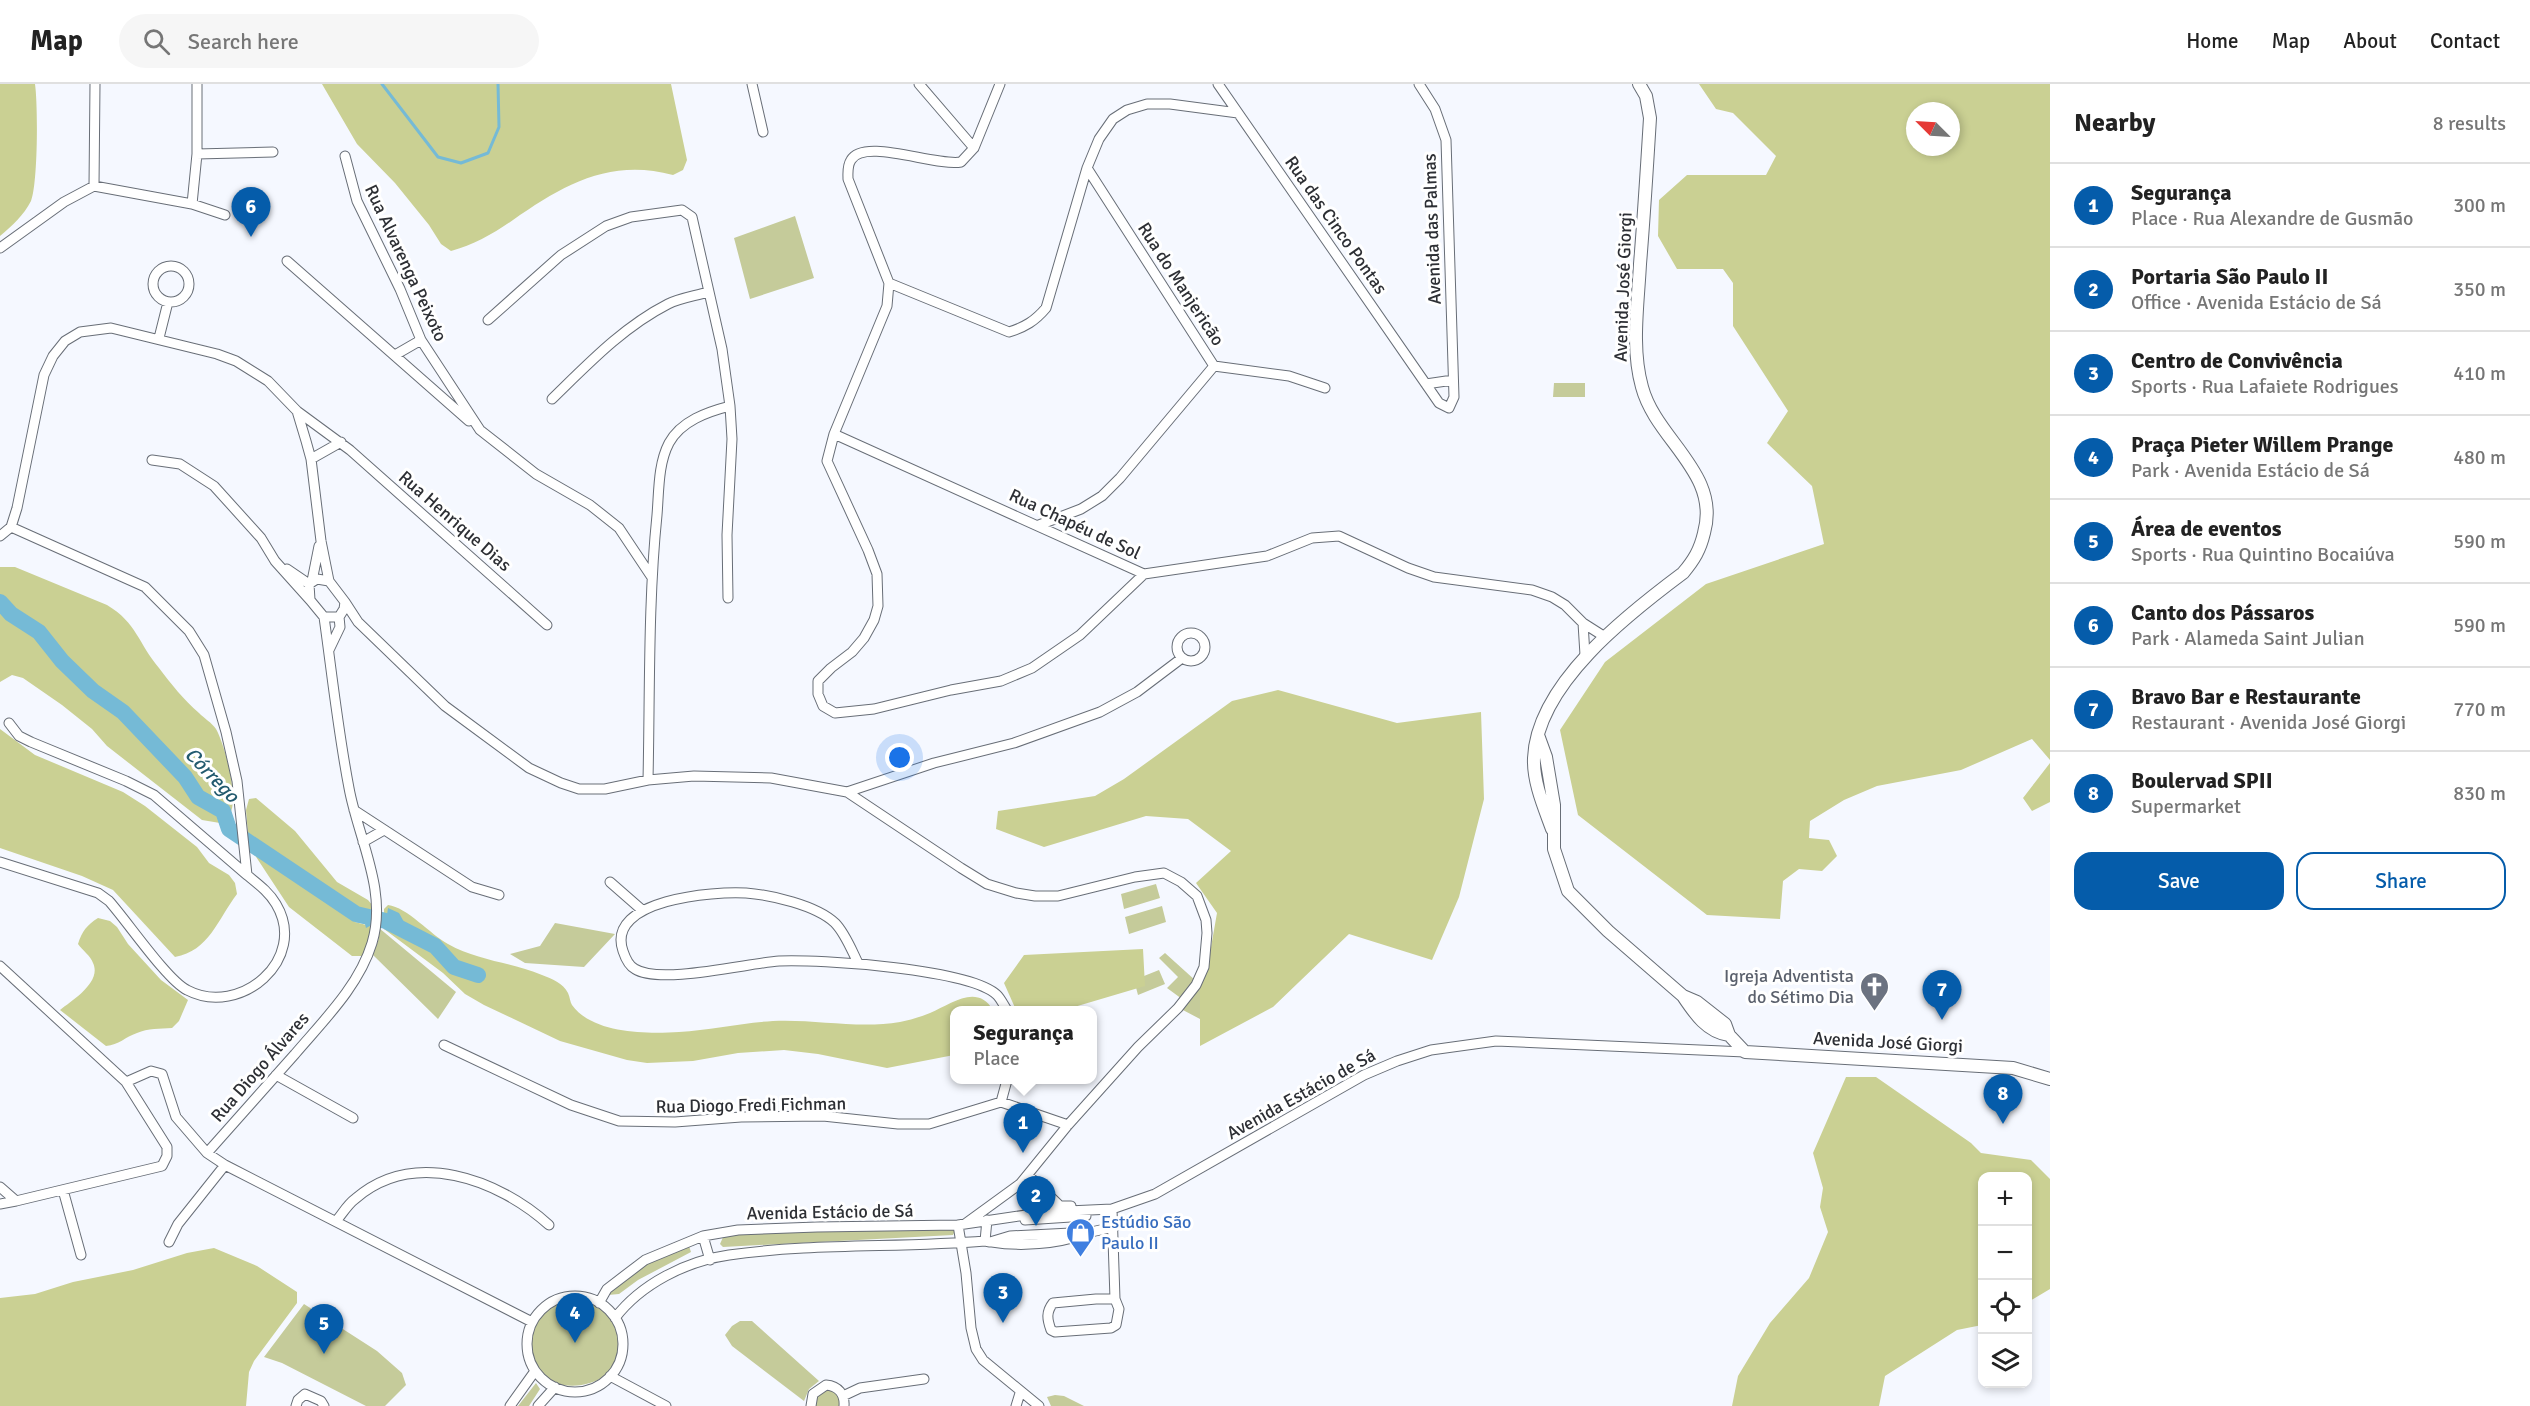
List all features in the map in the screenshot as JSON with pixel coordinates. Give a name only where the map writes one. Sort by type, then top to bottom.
[{"type":"street","points":[[94,186],[95,84]]},
{"type":"street","points":[[192,204],[197,154],[196,84]]},
{"type":"street","points":[[752,84],[763,132]]},
{"type":"street","points":[[919,84],[974,148]]},
{"type":"street","points":[[1000,84],[974,148],[961,162],[952,164],[872,150],[854,156],[849,162],[848,179],[889,283],[887,306],[834,434],[827,461],[877,574],[878,606],[874,620],[864,638],[852,652],[818,681],[818,694],[823,705],[835,713],[874,709],[951,690],[1001,681],[1032,668],[1080,635],[1144,574]]},
{"type":"street","name":"Rua das Cinco Pontas","points":[[1218,84],[1426,384]]},
{"type":"street","name":"Avenida das Palmas","points":[[1419,84],[1435,109],[1446,140],[1454,397],[1449,408],[1438,403],[1426,384]]},
{"type":"street","name":"Avenida José Giorgi","points":[[1639,84],[1646,96],[1650,118],[1636,320],[1637,367],[1642,390],[1652,413],[1699,479],[1708,508],[1706,526],[1694,560],[1683,573],[1585,655],[1552,703],[1538,734],[1546,757],[1554,805],[1552,829],[1558,867],[1568,891],[1608,931],[1683,996],[1692,1010],[1709,1028],[1719,1034],[1730,1035],[1745,1052],[2013,1068],[2050,1079]]},
{"type":"street","points":[[889,283],[1009,332],[1023,328],[1035,320],[1046,308],[1087,168],[1099,139],[1113,119],[1127,110],[1147,104],[1170,104],[1238,113]]},
{"type":"street","points":[[197,154],[273,152]]},
{"type":"street","name":"Rua Alvarenga Peixoto","points":[[345,156],[357,201],[400,289],[421,340],[480,430],[522,464],[590,505],[619,528],[651,576]]},
{"type":"street","name":"Rua do Manjericão","points":[[1039,525],[1081,509],[1102,496],[1120,478],[1214,366],[1087,168]]},
{"type":"street","points":[[0,248],[64,202],[94,186],[192,204],[225,215]]},
{"type":"street","points":[[488,320],[561,255],[606,226],[631,217],[682,210],[692,217],[722,349],[730,405],[732,439],[727,536],[728,598]]},
{"type":"street","points":[[287,261],[480,430]]},
{"type":"street","points":[[175,266],[184,271],[190,285],[183,298],[168,302],[156,293],[153,283],[160,270],[175,266]]},
{"type":"street","points":[[552,399],[603,348],[639,322],[670,303],[708,292]]},
{"type":"street","points":[[159,338],[168,302]]},
{"type":"street","points":[[0,536],[11,526],[17,508],[44,375],[53,356],[65,341],[80,332],[111,328],[159,338],[236,361],[268,381],[297,411],[311,459],[321,541],[329,580],[358,622],[445,706],[529,768],[579,789],[605,789],[648,780],[694,776],[745,776],[771,777],[847,792],[987,884],[1035,896],[1058,896],[1164,873],[1181,882],[1197,896],[1206,920],[1204,967],[1196,985],[1178,1008],[1138,1047],[1068,1125],[1020,1184],[962,1225],[959,1242],[966,1273],[971,1328],[976,1349],[983,1360],[1039,1406]]},
{"type":"street","points":[[395,355],[421,340]]},
{"type":"street","points":[[1214,366],[1289,376],[1325,388]]},
{"type":"street","points":[[424,380],[441,370]]},
{"type":"street","points":[[1426,384],[1453,380]]},
{"type":"street","points":[[648,780],[651,576],[662,461],[669,443],[679,429],[708,412],[730,405]]},
{"type":"street","name":"Rua Henrique Dias","points":[[297,411],[341,442],[547,625]]},
{"type":"street","points":[[306,441],[320,428]]},
{"type":"street","name":"Rua Chapéu de Sol","points":[[834,434],[1144,574],[1267,556],[1312,538],[1339,536],[1408,568],[1434,577],[1532,590],[1565,605],[1583,622],[1605,637]]},
{"type":"street","points":[[311,459],[341,442]]},
{"type":"street","points":[[152,460],[180,464],[214,486],[261,538],[275,561],[324,617],[339,616],[358,622]]},
{"type":"street","points":[[11,526],[145,587],[189,631],[204,655],[226,732],[237,781],[247,875]]},
{"type":"street","points":[[310,600],[310,583],[321,541]]},
{"type":"street","points":[[275,561],[310,583],[323,579],[329,580]]},
{"type":"street","points":[[339,616],[345,602]]},
{"type":"street","name":"Rua Diogo Álvares","points":[[329,650],[340,627],[339,616]]},
{"type":"street","name":"Rua Diogo Álvares","points":[[207,1153],[317,1028],[355,981],[372,944],[376,910],[373,878],[354,810],[340,735],[324,617]]},
{"type":"street","points":[[1583,622],[1585,655]]},
{"type":"street","points":[[847,792],[934,763],[1014,744],[1100,712],[1137,692],[1182,658]]},
{"type":"street","points":[[0,862],[99,893],[109,901],[186,990],[215,998],[231,997],[249,991],[264,981],[282,951],[285,937],[283,923],[277,905],[264,889],[154,795],[19,736],[9,723]]},
{"type":"street","points":[[354,810],[472,887],[499,895]]},
{"type":"street","points":[[363,843],[384,830]]},
{"type":"street","points":[[610,882],[642,910]]},
{"type":"street","points":[[858,963],[836,924],[813,910],[778,898],[745,893],[685,896],[642,910],[627,923],[622,935],[621,947],[626,959],[635,970],[651,974],[701,973],[778,961],[858,963],[971,982],[998,995],[1004,1006]]},
{"type":"street","points":[[0,966],[126,1082],[166,1147],[165,1161],[162,1166],[154,1169],[0,1204]]},
{"type":"street","name":"Avenida Estácio de Sá","points":[[989,1219],[1008,1221],[1074,1218],[1155,1194],[1364,1075],[1431,1050],[1496,1041],[1745,1052]]},
{"type":"street","name":"Rua Diogo Fredi Fichman","points":[[444,1045],[571,1105],[619,1121],[664,1122],[741,1117],[823,1116],[898,1124],[929,1124],[1001,1102]]},
{"type":"street","points":[[126,1082],[151,1071],[162,1074],[176,1117],[207,1153],[225,1165],[337,1220],[532,1322]]},
{"type":"street","points":[[276,1075],[353,1118]]},
{"type":"street","points":[[1006,1084],[1001,1102],[1068,1125]]},
{"type":"street","points":[[169,1242],[178,1224],[225,1165]]},
{"type":"street","points":[[337,1220],[354,1199],[379,1184],[402,1175],[434,1171],[487,1185],[530,1208],[549,1225]]},
{"type":"street","points":[[1028,1175],[1060,1206]]},
{"type":"street","points":[[1020,1184],[1049,1207]]},
{"type":"street","points":[[0,1187],[16,1201]]},
{"type":"street","points":[[63,1190],[81,1255]]},
{"type":"street","name":"Avenida Estácio de Sá","points":[[599,1302],[607,1289],[645,1260],[703,1236],[738,1230],[806,1227],[962,1225],[1010,1211],[1060,1206],[1106,1210]]},
{"type":"street","points":[[1106,1210],[1114,1227],[1115,1299],[1119,1309],[1116,1325],[1111,1328],[1055,1332],[1048,1322],[1048,1308],[1053,1303],[1115,1299]]},
{"type":"street","points":[[987,1241],[989,1219]]},
{"type":"street","name":"Avenida Estácio de Sá","points":[[615,1318],[626,1303],[664,1276],[728,1255],[987,1241],[1022,1231],[1063,1227],[1095,1231],[1114,1227]]},
{"type":"street","points":[[703,1236],[710,1260]]},
{"type":"street","points":[[582,1297],[599,1302],[615,1318],[622,1335],[619,1362],[610,1376],[593,1388],[572,1392],[548,1384],[535,1371],[527,1350],[532,1322],[544,1308],[562,1298],[582,1297]]},
{"type":"street","points":[[510,1406],[535,1371]]},
{"type":"street","points":[[610,1376],[666,1406]]},
{"type":"street","points":[[811,1406],[813,1394],[826,1385],[835,1387],[844,1403],[860,1388],[924,1379]]},
{"type":"street","points":[[538,1406],[555,1387]]},
{"type":"street","points":[[1016,1406],[1020,1392]]},
{"type":"street","points":[[296,1406],[298,1400],[305,1394],[321,1401],[324,1406]]},
{"type":"green space","points":[[0,84],[35,84],[37,125],[35,178],[31,201],[25,211],[0,236]]},
{"type":"green space","points":[[322,84],[671,84],[687,160],[683,170],[673,175],[628,170],[588,178],[550,196],[484,238],[451,251],[441,244],[429,225],[395,183],[357,144]]},
{"type":"green space","points":[[1699,84],[2050,84],[2050,760],[2032,739],[1961,770],[1877,786],[1844,800],[1810,821],[1809,838],[1829,840],[1837,856],[1822,871],[1799,869],[1783,881],[1780,919],[1707,915],[1578,815],[1560,730],[1605,662],[1706,584],[1824,544],[1812,486],[1767,443],[1788,411],[1733,326],[1733,283],[1723,269],[1677,269],[1658,236],[1659,200],[1687,175],[1766,175],[1776,156],[1733,113],[1716,109]]},
{"type":"green space","points":[[795,216],[814,278],[750,299],[734,238]]},
{"type":"green space","points":[[1554,383],[1585,383],[1585,397],[1553,397]]},
{"type":"green space","points":[[0,567],[15,567],[107,605],[125,619],[173,686],[216,729],[227,759],[232,784],[232,806],[227,818],[220,823],[202,820],[107,746],[92,729],[62,705],[23,678],[12,675],[0,682]]},
{"type":"green space","points":[[1278,690],[1397,723],[1481,712],[1484,799],[1459,897],[1432,960],[1349,934],[1273,1007],[1200,1046],[1200,984],[1207,970],[1217,913],[1196,883],[1231,851],[1188,819],[1146,816],[1044,847],[996,829],[998,811],[1095,796],[1124,779],[1232,701]]},
{"type":"green space","points":[[0,729],[35,755],[123,792],[145,806],[197,847],[209,863],[229,875],[235,883],[237,894],[205,941],[187,954],[175,957],[113,890],[82,876],[0,848]]},
{"type":"green space","points":[[2050,763],[2050,802],[2032,811],[2023,798]]},
{"type":"green space","points":[[256,798],[295,831],[337,882],[368,900],[373,906],[371,935],[363,956],[352,956],[289,907],[249,846],[246,810],[249,799]],"holes":[[[349,908],[355,911],[367,910],[370,926],[355,922],[346,912]]]},
{"type":"green space","points":[[1156,884],[1160,898],[1124,909],[1121,894]]},
{"type":"green space","points":[[388,905],[403,911],[441,940],[459,950],[553,980],[566,990],[572,1005],[581,1015],[593,1022],[621,1030],[652,1033],[679,1032],[773,1021],[884,1024],[915,1018],[963,998],[979,998],[990,1006],[950,1006],[950,1056],[887,1068],[818,1054],[784,1050],[738,1053],[693,1061],[647,1063],[627,1060],[560,1041],[465,994],[443,973],[384,929],[384,909]]},
{"type":"green space","points":[[1162,906],[1166,922],[1129,934],[1125,917]]},
{"type":"green space","points":[[98,918],[110,921],[117,927],[128,944],[161,980],[188,1000],[179,1021],[172,1028],[141,1031],[106,1046],[60,1010],[85,990],[93,977],[95,970],[92,960],[78,944],[85,929]]},
{"type":"green space","points":[[555,923],[615,934],[584,967],[525,963],[510,954],[540,946]]},
{"type":"green space","points":[[379,928],[456,992],[438,1019],[373,955],[379,938]]},
{"type":"green space","points":[[1143,949],[1145,986],[1078,1006],[1014,1006],[1004,983],[1024,955]]},
{"type":"green space","points":[[1165,953],[1196,981],[1182,999],[1167,988],[1178,977],[1159,958]]},
{"type":"green space","points":[[1159,970],[1165,984],[1138,995],[1134,980]]},
{"type":"green space","points":[[1200,983],[1200,1019],[1181,1009]]},
{"type":"green space","points":[[1846,1077],[1876,1077],[1971,1143],[1981,1153],[2031,1160],[2050,1179],[2050,1289],[2032,1300],[2032,1172],[1978,1172],[1978,1326],[1957,1330],[1885,1376],[1879,1406],[1732,1406],[1738,1376],[1770,1323],[1809,1278],[1828,1232],[1820,1207],[1823,1188],[1813,1153]]},
{"type":"green space","points":[[948,1225],[956,1229],[953,1235],[723,1247],[720,1244],[724,1235]]},
{"type":"green space","points":[[689,1246],[691,1252],[638,1280],[619,1294],[608,1295],[609,1290],[654,1259]]},
{"type":"green space","points":[[214,1248],[257,1266],[297,1292],[297,1303],[254,1361],[249,1372],[246,1406],[0,1406],[0,1298],[35,1294],[73,1282],[133,1270],[187,1253]]},
{"type":"green space","points":[[572,1296],[598,1302],[600,1300],[617,1322],[623,1345],[619,1360],[609,1373],[595,1381],[579,1385],[562,1385],[547,1379],[534,1368],[529,1359],[528,1338],[533,1321],[541,1310],[552,1302]]},
{"type":"green space","points":[[304,1304],[377,1351],[402,1373],[406,1385],[385,1406],[366,1406],[282,1363],[264,1357]]},
{"type":"green space","points":[[740,1321],[752,1321],[819,1381],[809,1389],[804,1401],[732,1346],[725,1335],[732,1326]]},
{"type":"green space","points":[[536,1383],[540,1389],[529,1406],[518,1406]]},
{"type":"green space","points":[[826,1389],[833,1390],[840,1397],[840,1406],[815,1406],[816,1396]]},
{"type":"green space","points":[[1064,1396],[1084,1406],[1051,1406],[1047,1397]]},
{"type":"water","points":[[349,908],[355,911],[371,912],[370,926],[366,928],[365,924],[355,922],[346,912]]},
{"type":"water","points":[[388,908],[399,913],[404,922],[393,933],[385,928]]},
{"type":"waterway","points":[[382,84],[438,157],[461,163],[488,153],[499,127],[498,84]]},
{"type":"waterway","name":"Córrego","points":[[0,602],[11,614],[39,632],[62,661],[93,691],[123,712],[185,777],[198,797],[223,811],[229,829],[356,914],[386,921],[435,946],[454,967],[478,975]]},
{"type":"place","name":"Canto dos Pássaros","points":[[251,237]]},
{"type":"place","name":"Igreja Adventista do Sétimo Dia","points":[[1875,1012]]},
{"type":"place","name":"Bravo Bar e Restaurante","points":[[1942,1020]]},
{"type":"place","name":"Boulervad SPII","points":[[2003,1124]]},
{"type":"place","name":"Segurança","points":[[1023,1153]]},
{"type":"place","name":"Portaria São Paulo II","points":[[1036,1226]]},
{"type":"place","name":"Estúdio São Paulo II","points":[[1080,1258]]},
{"type":"place","name":"Centro de Convivência","points":[[1003,1323]]},
{"type":"place","name":"Praça Pieter Willem Prange","points":[[575,1343]]},
{"type":"place","name":"Área de eventos","points":[[324,1354]]}]
